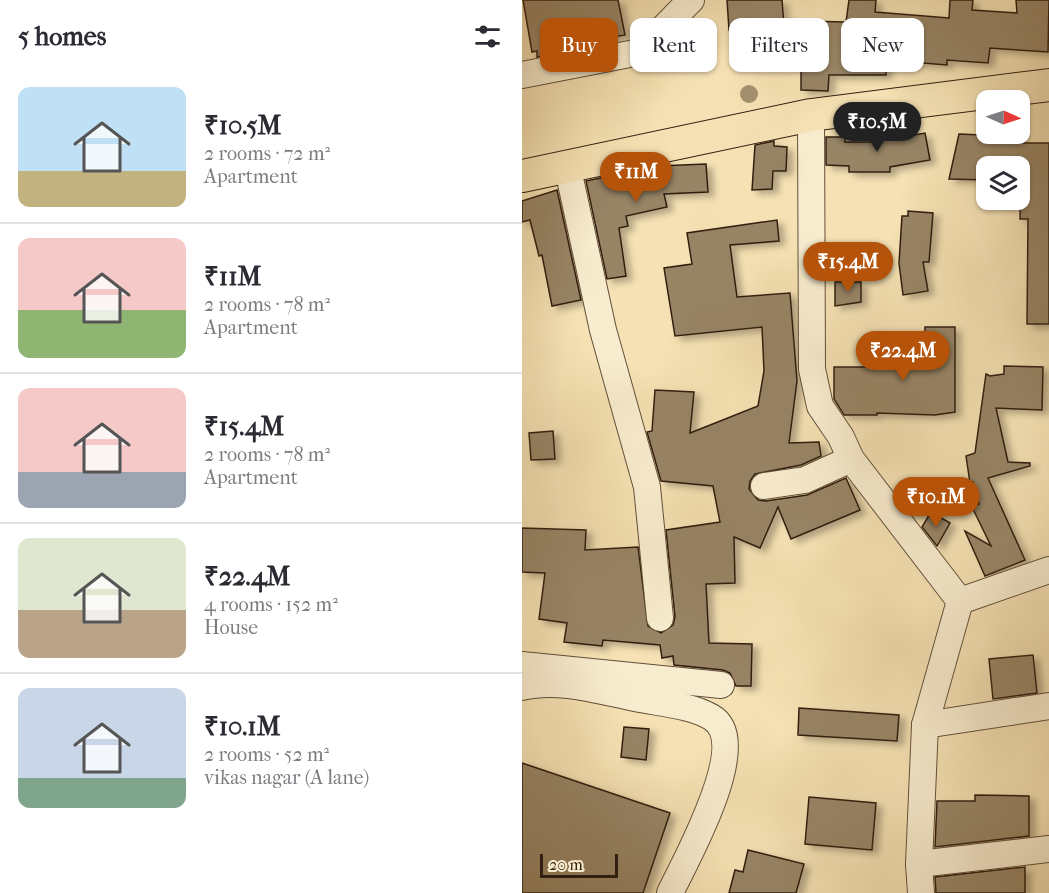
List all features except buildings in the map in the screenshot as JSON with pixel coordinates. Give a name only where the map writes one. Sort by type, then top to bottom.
[{"type":"main road","points":[[522,176],[811,115],[1049,85]]},
{"type":"street","points":[[522,75],[640,52],[691,0]]},
{"type":"street","points":[[811,115],[812,369],[820,406],[841,437],[851,459],[960,601]]},
{"type":"street","points":[[567,165],[603,330],[647,486],[660,618]]},
{"type":"street","points":[[764,486],[804,480],[851,459]]},
{"type":"street","points":[[960,601],[1049,570]]},
{"type":"street","points":[[921,893],[919,864],[925,724],[960,601]]},
{"type":"street","points":[[522,665],[721,685]]},
{"type":"street","points":[[522,687],[561,685],[681,707],[712,717],[723,729],[727,742],[725,764],[712,802],[670,893]]},
{"type":"street","points":[[925,724],[1049,706]]},
{"type":"street","points":[[919,864],[1049,849]]}]
